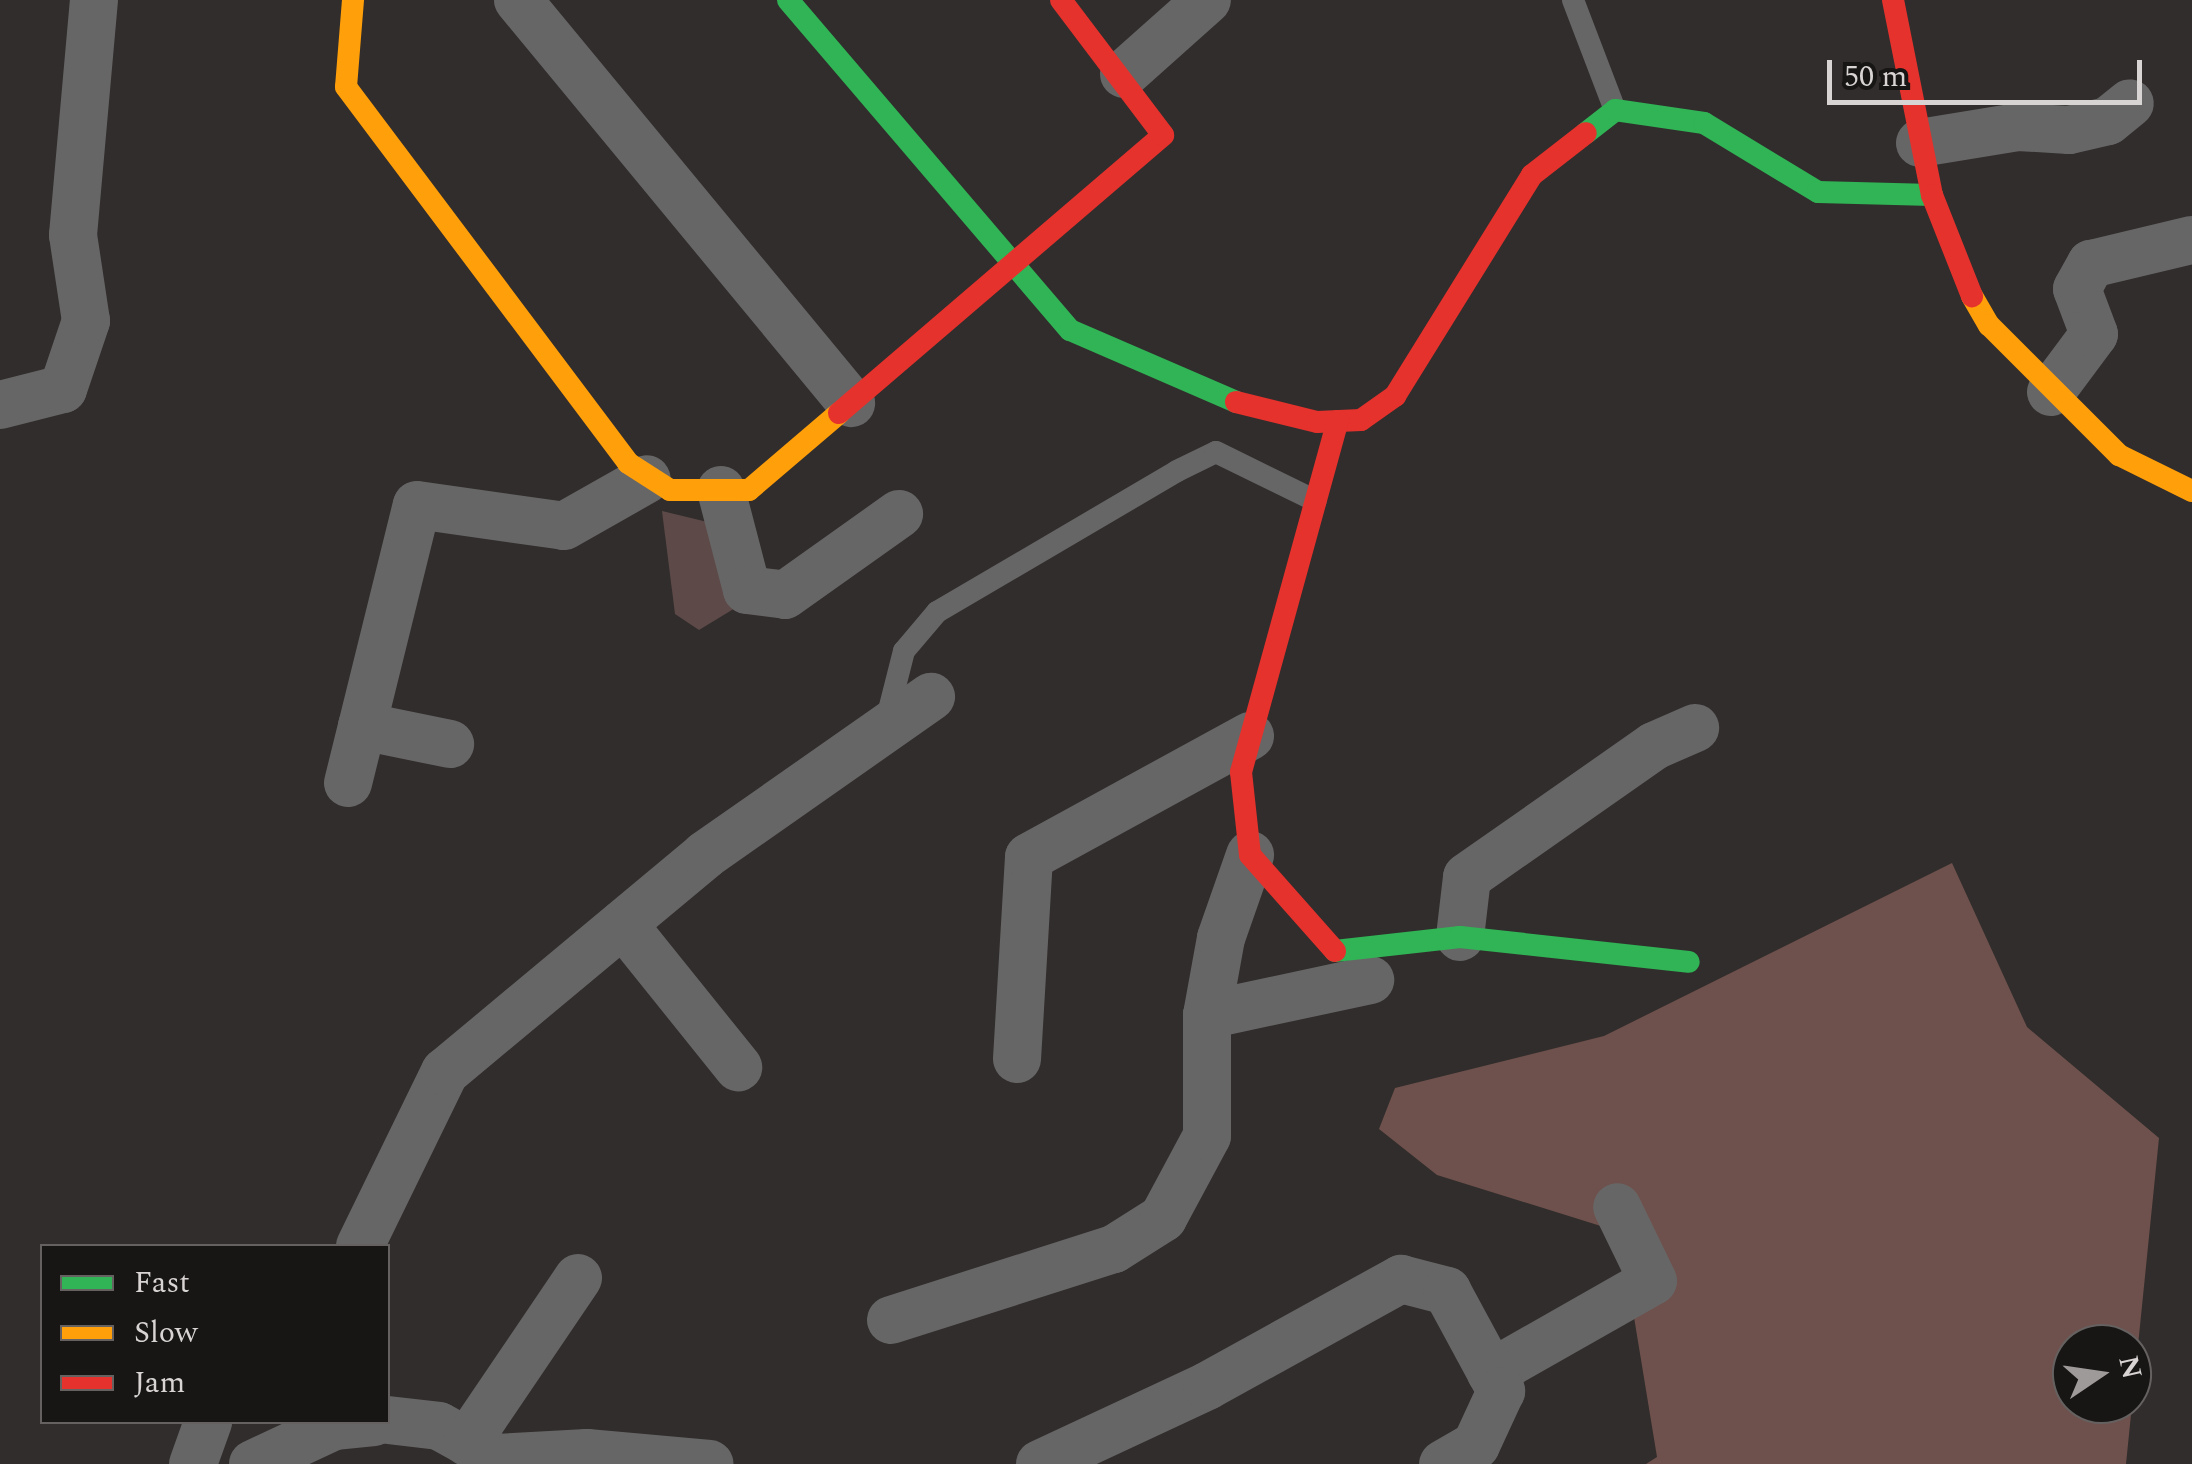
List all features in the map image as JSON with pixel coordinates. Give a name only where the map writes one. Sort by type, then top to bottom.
[{"type":"street","points":[[0,406],[63,389],[86,321],[73,235],[94,0]]},
{"type":"street","points":[[353,0],[346,87],[647,479],[670,490],[749,490],[1163,135],[1124,74],[1061,0]]},
{"type":"street","points":[[518,0],[850,403]]},
{"type":"street","points":[[788,0],[1009,264],[1070,330],[1107,353],[1214,397],[1338,421],[1361,420],[1395,396],[1532,175],[1615,110],[1704,123],[1818,192],[1932,195]]},
{"type":"street","points":[[1124,74],[1208,0]]},
{"type":"street","points":[[1893,0],[1932,195],[1955,268],[1988,326],[2050,392],[2119,455],[2192,490]]},
{"type":"street","points":[[1920,143],[2018,127],[2069,130],[2108,121],[2130,103]]},
{"type":"street","points":[[2050,392],[2094,334],[2077,289],[2091,264],[2192,240]]},
{"type":"street","points":[[891,1320],[1114,1249],[1162,1218],[1207,1136],[1206,1016],[1221,938],[1250,855],[1241,772],[1338,421]]},
{"type":"street","points":[[348,783],[416,506],[564,526],[647,479]]},
{"type":"street","points":[[720,490],[747,590],[785,596],[899,514]]},
{"type":"street","points":[[361,1244],[445,1072],[622,924],[930,696]]},
{"type":"street","points":[[362,726],[450,744]]},
{"type":"street","points":[[1460,937],[1467,877],[1654,746],[1694,728]]},
{"type":"street","points":[[1017,1059],[1029,857],[1250,736]]},
{"type":"street","points":[[1250,855],[1336,952],[1460,937],[1689,962]]},
{"type":"street","points":[[622,924],[738,1066]]},
{"type":"street","points":[[1206,1016],[1370,980]]},
{"type":"street","points":[[1491,1373],[1654,1281],[1617,1207]]},
{"type":"street","points":[[488,1455],[578,1278]]},
{"type":"street","points":[[1040,1464],[1207,1386],[1401,1278],[1447,1292],[1501,1391],[1476,1445],[1450,1462]]},
{"type":"street","points":[[390,1420],[439,1426],[488,1455],[587,1453],[710,1464]]},
{"type":"street","points":[[193,1464],[207,1424]]},
{"type":"street","points":[[253,1464],[334,1426],[354,1424]]},
{"type":"lane","points":[[1573,0],[1615,110]]},
{"type":"lane","points":[[885,728],[904,651],[937,612],[1177,471],[1216,452],[1316,500]]},
{"type":"shaded area","points":[[662,511],[724,526],[745,602],[699,630],[675,614]]},
{"type":"shaded area","points":[[1952,863],[2027,1027],[2159,1138],[2140,1324],[2052,1324],[2052,1424],[2130,1424],[2126,1464],[1646,1464],[1657,1457],[1620,1232],[1437,1175],[1379,1129],[1395,1088],[1604,1036]]},
{"type":"traffic: fast","points":[[788,0],[1070,330],[1236,402]]},
{"type":"traffic: fast","points":[[1586,133],[1615,110],[1704,123],[1818,192],[1932,195]]},
{"type":"traffic: fast","points":[[1335,951],[1460,937],[1689,962]]},
{"type":"traffic: slow","points":[[353,0],[346,87],[628,463],[670,490],[749,490],[839,413]]},
{"type":"traffic: slow","points":[[1972,296],[1989,325],[2119,455],[2192,491]]},
{"type":"traffic: jam","points":[[839,413],[1163,135],[1061,0]]},
{"type":"traffic: jam","points":[[1893,0],[1932,195],[1972,296]]},
{"type":"traffic: jam","points":[[1236,402],[1317,422],[1361,420],[1395,396],[1532,175],[1586,133]]},
{"type":"traffic: jam","points":[[1335,951],[1250,855],[1241,772],[1338,421]]}]
